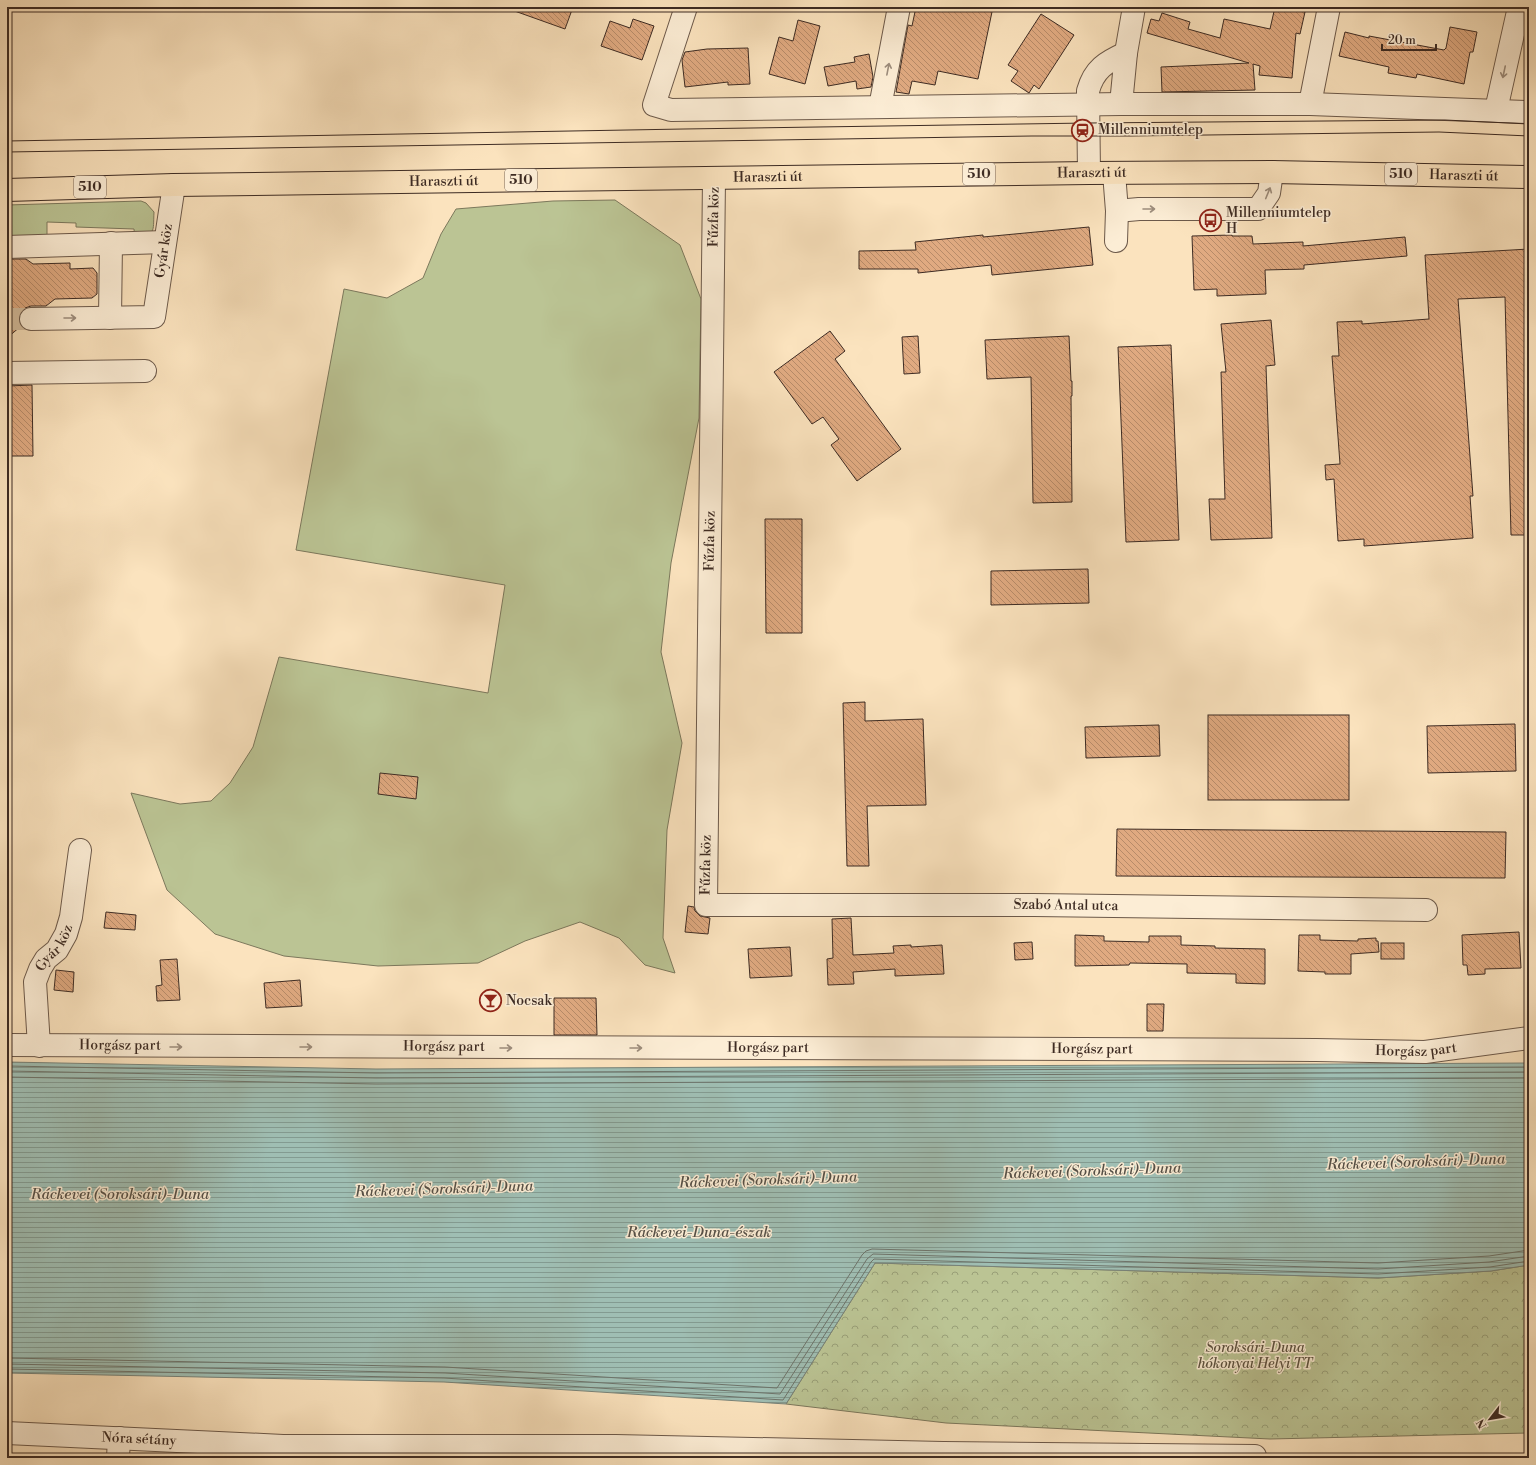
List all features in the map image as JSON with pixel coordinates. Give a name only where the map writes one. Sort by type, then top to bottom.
[{"type":"main road","name":"Haraszti út","points":[[7,190],[174,185],[1089,173],[1272,172],[1529,177]]},
{"type":"street","points":[[686,7],[654,106],[671,110],[1121,104],[1310,104],[1529,112]]},
{"type":"street","points":[[880,107],[900,7]]},
{"type":"street","points":[[1121,104],[1126,52],[1134,7]]},
{"type":"street","points":[[1310,104],[1329,7]]},
{"type":"street","points":[[1496,110],[1519,7]]},
{"type":"street","points":[[1089,173],[1089,86],[1097,71],[1109,60],[1126,52]]},
{"type":"street","points":[[1117,211],[1139,209],[1258,209],[1269,193],[1272,172]]},
{"type":"street","points":[[1114,173],[1117,211],[1116,241]]},
{"type":"street","name":"Fűzfa köz","points":[[706,905],[714,178]]},
{"type":"street","name":"Gyár köz","points":[[110,318],[154,317],[174,185]]},
{"type":"street","points":[[7,247],[165,242]]},
{"type":"street","points":[[31,319],[110,318],[111,243]]},
{"type":"street","points":[[7,373],[145,371]]},
{"type":"street","name":"Gyár köz","points":[[38,1046],[35,982],[46,959],[57,950],[66,934],[80,850]]},
{"type":"street","name":"Szabó Antal utca","points":[[706,905],[1034,905],[1426,910]]},
{"type":"street","name":"Horgász part","points":[[7,1045],[1300,1050],[1425,1052],[1529,1038]]},
{"type":"street","name":"Nóra sétány","points":[[7,1433],[119,1448],[283,1452],[616,1452],[1255,1457]]},
{"type":"green space","points":[[615,200],[680,245],[701,299],[699,418],[671,563],[661,652],[682,743],[667,830],[663,938],[675,973],[645,965],[619,938],[580,922],[525,941],[478,963],[378,966],[284,956],[215,934],[167,890],[131,793],[180,804],[211,801],[230,783],[253,747],[279,657],[488,693],[505,585],[296,550],[344,289],[387,298],[423,278],[441,234],[456,209],[553,201]]},
{"type":"green space","points":[[141,201],[146,203],[154,212],[153,228],[147,235],[135,240],[134,229],[76,227],[76,223],[47,222],[47,238],[7,239],[7,205]]},
{"type":"green space","name":"Soroksári-Duna hókonyai Helyi TT","points":[[875,1263],[1378,1278],[1491,1271],[1529,1265],[1529,1433],[1270,1439],[946,1423],[786,1404]]},
{"type":"water","name":"Ráckevei-Duna-észak","points":[[7,1062],[376,1069],[1529,1063],[1529,1265],[1491,1271],[1378,1278],[875,1263],[786,1404],[444,1382],[7,1373]]},
{"type":"building","points":[[509,7],[573,7],[565,29],[509,9]]},
{"type":"building","points":[[916,7],[993,7],[978,79],[938,71],[935,85],[912,81],[909,94],[896,92],[908,25],[912,26]]},
{"type":"building","points":[[1275,7],[1284,7],[1305,12],[1300,34],[1296,33],[1292,78],[1259,75],[1260,66],[1253,64],[1255,90],[1162,92],[1161,67],[1249,63],[1147,33],[1151,19],[1159,21],[1162,13],[1190,22],[1188,29],[1220,38],[1224,19],[1270,29]]},
{"type":"building","points":[[1041,14],[1074,35],[1039,89],[1034,85],[1029,93],[1011,81],[1018,71],[1008,65]]},
{"type":"building","points":[[633,19],[654,26],[642,60],[601,46],[610,21],[630,28]]},
{"type":"building","points":[[798,20],[820,26],[805,84],[769,74],[779,37],[793,41]]},
{"type":"building","points":[[1450,27],[1477,32],[1473,52],[1470,52],[1464,84],[1417,74],[1416,78],[1388,73],[1389,67],[1339,56],[1345,32],[1369,38],[1369,36],[1444,50],[1446,48]]},
{"type":"building","points":[[748,48],[750,84],[728,85],[728,82],[685,87],[682,60],[685,52],[707,49]]},
{"type":"building","points":[[869,54],[873,77],[871,87],[857,89],[856,81],[828,86],[824,67],[855,62],[854,57]]},
{"type":"building","points":[[1089,227],[1093,265],[992,275],[991,265],[918,273],[918,269],[859,269],[859,251],[916,250],[915,242]]},
{"type":"building","points":[[1192,236],[1252,236],[1253,244],[1303,242],[1303,246],[1405,237],[1407,256],[1304,265],[1304,269],[1265,270],[1266,294],[1217,296],[1217,289],[1194,290]]},
{"type":"building","points":[[1529,249],[1529,535],[1511,535],[1505,297],[1458,299],[1473,496],[1470,496],[1473,538],[1364,546],[1364,539],[1338,541],[1334,479],[1326,480],[1325,465],[1340,464],[1332,356],[1339,356],[1337,322],[1362,321],[1362,324],[1429,319],[1425,255]]},
{"type":"building","points":[[7,259],[26,259],[33,264],[70,263],[70,269],[93,268],[97,273],[97,294],[92,298],[55,299],[46,306],[31,306],[25,308],[20,313],[19,319],[21,326],[7,338]]},
{"type":"building","points":[[1271,320],[1275,365],[1266,366],[1272,538],[1211,540],[1209,499],[1225,499],[1221,372],[1226,372],[1221,324]]},
{"type":"building","points":[[830,331],[845,351],[835,359],[901,449],[857,481],[831,445],[839,439],[823,417],[812,424],[774,372]]},
{"type":"building","points":[[918,336],[920,373],[904,374],[902,337]]},
{"type":"building","points":[[1069,336],[1072,381],[1072,502],[1033,503],[1031,377],[987,379],[985,340]]},
{"type":"building","points":[[1171,345],[1179,540],[1126,542],[1118,347]]},
{"type":"building","points":[[32,385],[33,456],[7,456],[7,386]]},
{"type":"building","points":[[765,519],[802,519],[802,633],[766,633]]},
{"type":"building","points":[[1088,569],[1089,603],[991,605],[991,571]]},
{"type":"building","points":[[865,702],[865,721],[923,719],[926,805],[867,806],[869,866],[847,866],[843,703]]},
{"type":"building","points":[[1208,715],[1349,715],[1349,800],[1208,800]]},
{"type":"building","points":[[1515,724],[1516,771],[1428,773],[1427,726]]},
{"type":"building","points":[[1159,725],[1160,756],[1086,758],[1085,727]]},
{"type":"building","points":[[380,773],[418,777],[416,799],[378,794]]},
{"type":"building","points":[[1117,829],[1506,832],[1505,878],[1116,876]]},
{"type":"building","points":[[688,906],[694,907],[695,911],[700,916],[710,918],[708,934],[685,932]]},
{"type":"building","points":[[106,912],[136,915],[135,930],[104,928]]},
{"type":"building","points":[[851,918],[853,955],[894,953],[893,946],[911,945],[911,947],[942,945],[944,974],[895,976],[895,969],[853,972],[854,984],[828,985],[827,959],[833,958],[832,919]]},
{"type":"building","points":[[1519,932],[1521,968],[1485,969],[1485,974],[1468,975],[1467,965],[1463,965],[1462,935]]},
{"type":"building","points":[[1075,935],[1104,936],[1104,941],[1149,942],[1149,936],[1181,936],[1181,945],[1215,946],[1215,948],[1265,949],[1265,984],[1236,983],[1236,974],[1187,973],[1187,964],[1130,963],[1129,965],[1075,966]]},
{"type":"building","points":[[1299,935],[1320,935],[1320,940],[1358,941],[1358,939],[1376,938],[1376,941],[1378,941],[1379,952],[1351,954],[1351,974],[1325,974],[1325,972],[1298,971]]},
{"type":"building","points":[[1032,942],[1033,959],[1015,960],[1014,943]]},
{"type":"building","points":[[1381,943],[1404,943],[1404,959],[1381,959]]},
{"type":"building","points":[[790,947],[792,976],[750,978],[748,949]]},
{"type":"building","points":[[177,959],[180,1000],[157,1001],[156,986],[162,985],[160,960]]},
{"type":"building","points":[[56,970],[74,972],[73,992],[54,990]]},
{"type":"building","points":[[300,980],[302,1006],[266,1008],[264,983]]},
{"type":"building","points":[[554,998],[596,998],[597,1035],[554,1035]]},
{"type":"building","points":[[1147,1004],[1164,1004],[1163,1031],[1147,1031]]},
{"type":"tunnel","points":[[7,319],[31,319]]},
{"type":"tram line","points":[[7,141],[1088,123],[1445,120],[1529,124]]},
{"type":"tram line","points":[[7,152],[1032,136],[1439,132],[1529,136]]},
{"type":"place","name":"Millenniumtelep","points":[[1082,130]]},
{"type":"place","name":"Millenniumtelep H","points":[[1211,221]]},
{"type":"place","name":"Nocsak","points":[[490,1001]]},
{"type":"water label","name":"Ráckevei (Soroksári)-Duna","points":[[1416,1162]]},
{"type":"water label","name":"Ráckevei (Soroksári)-Duna","points":[[1092,1171]]},
{"type":"water label","name":"Ráckevei (Soroksári)-Duna","points":[[768,1180]]},
{"type":"water label","name":"Ráckevei (Soroksári)-Duna","points":[[444,1189]]},
{"type":"water label","name":"Ráckevei (Soroksári)-Duna","points":[[120,1194]]}]
